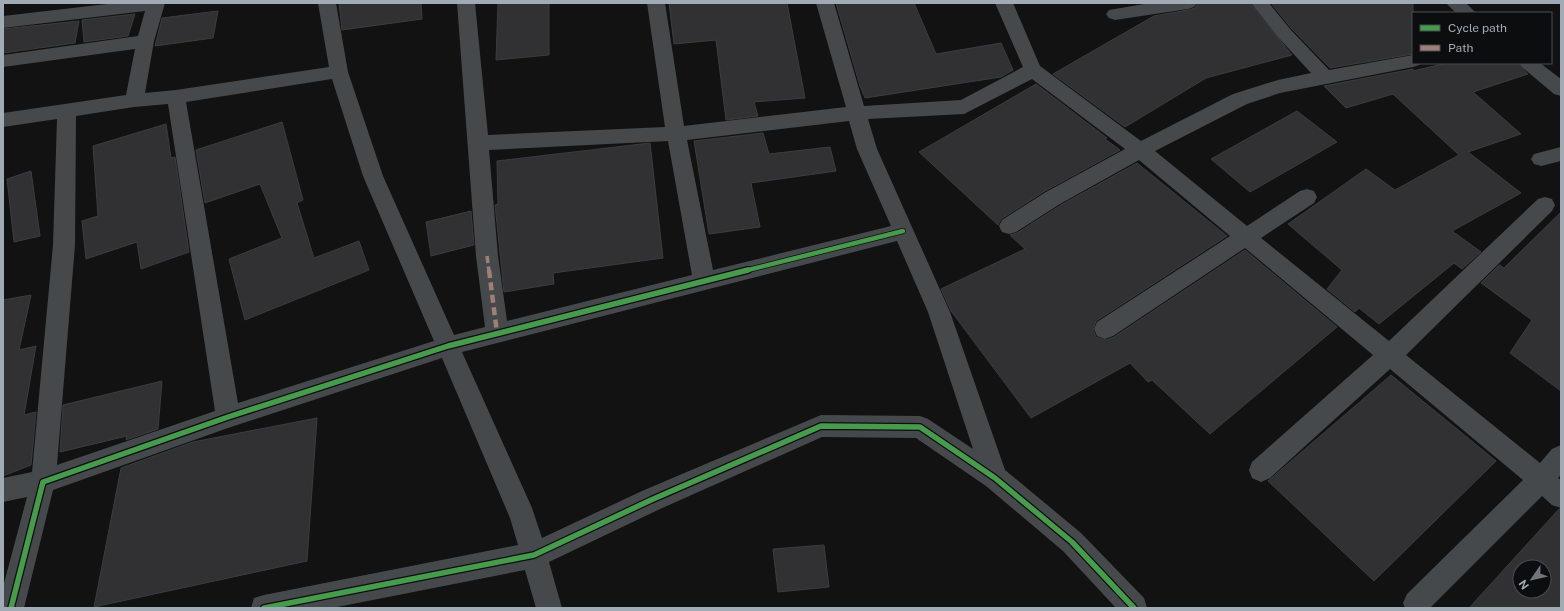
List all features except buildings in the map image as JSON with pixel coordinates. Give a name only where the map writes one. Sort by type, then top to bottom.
[{"type":"street","points":[[3,22],[156,3],[145,41],[134,100]]},
{"type":"street","points":[[327,3],[339,72],[373,176],[523,517],[549,608]]},
{"type":"street","points":[[466,3],[479,143],[487,256],[497,334]]},
{"type":"street","points":[[656,3],[676,134],[704,281]]},
{"type":"street","points":[[825,3],[867,149],[939,312],[995,478]]},
{"type":"street","points":[[1004,3],[1033,70],[1140,150],[1561,496]]},
{"type":"street","points":[[1115,14],[1188,3]]},
{"type":"street","points":[[1260,3],[1284,33],[1326,77]]},
{"type":"street","points":[[1455,3],[1466,12]]},
{"type":"street","points":[[3,61],[145,41]]},
{"type":"street","points":[[1009,226],[1053,198],[1140,150],[1240,99],[1278,87],[1412,61]]},
{"type":"street","points":[[1529,64],[1561,89]]},
{"type":"street","points":[[479,143],[676,134],[857,113],[964,107],[1033,70]]},
{"type":"street","points":[[3,120],[134,100],[176,97],[339,72]]},
{"type":"street","points":[[176,97],[228,417]]},
{"type":"street","points":[[11,608],[43,482],[64,245],[67,110]]},
{"type":"street","points":[[1541,159],[1561,154]]},
{"type":"street","points":[[1105,329],[1307,197]]},
{"type":"street","points":[[1261,470],[1390,355],[1545,205]]},
{"type":"street","points":[[3,490],[43,482],[228,417],[448,346],[903,231]]},
{"type":"street","points":[[264,608],[534,555],[651,500],[821,426],[920,427],[995,478],[1072,542],[1134,608]]},
{"type":"street","points":[[1416,603],[1541,480],[1561,457]]},
{"type":"marked path","points":[[487,256],[497,333]]},
{"type":"cycle path","points":[[11,608],[43,482],[228,417],[448,346],[903,231]]},
{"type":"cycle path","points":[[264,608],[534,555],[651,500],[821,426],[920,427],[995,478],[1072,542],[1134,608]]}]
